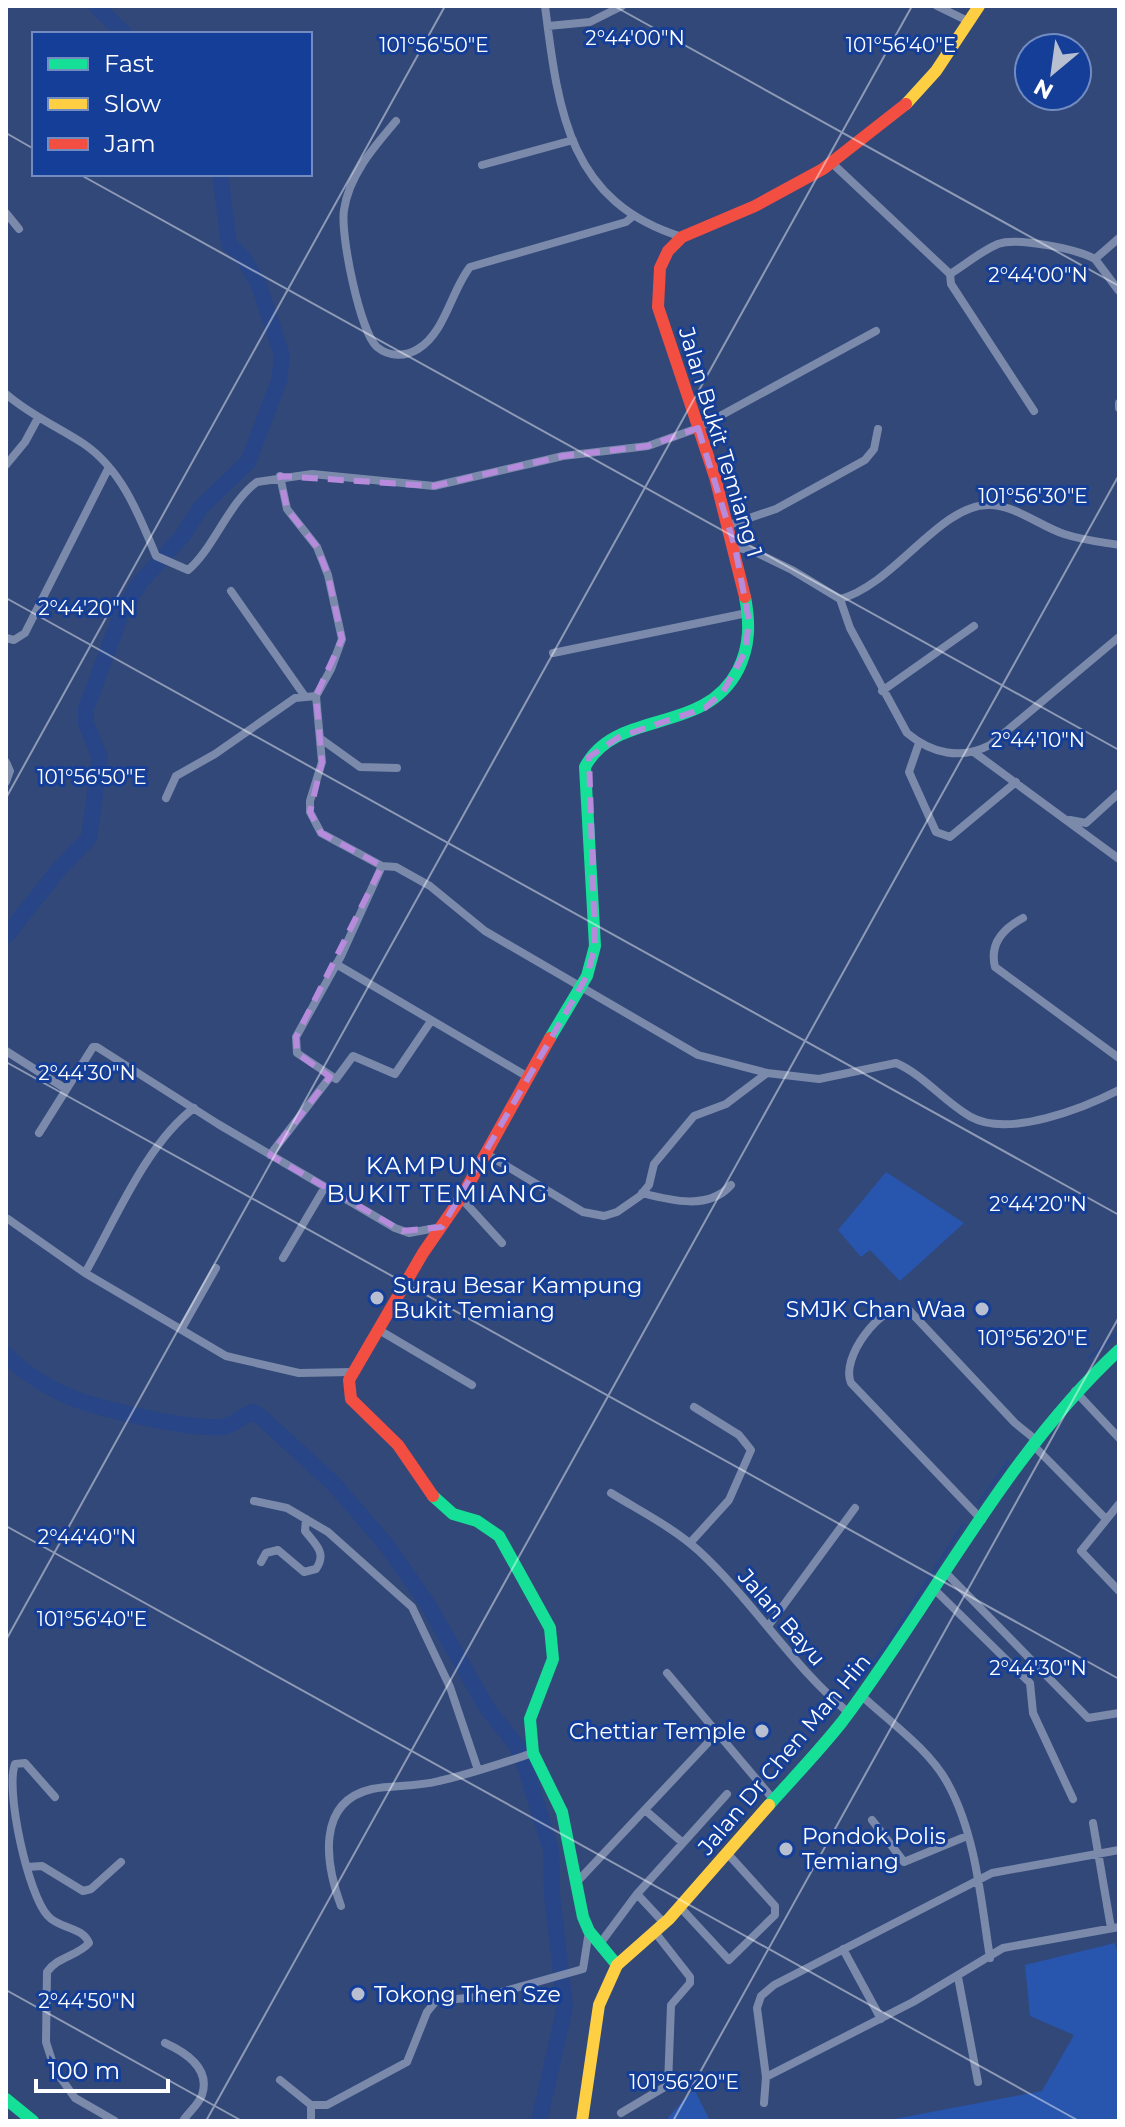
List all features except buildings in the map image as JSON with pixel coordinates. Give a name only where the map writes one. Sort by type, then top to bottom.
[{"type":"street","points":[[545,6],[556,93],[573,140],[603,189],[632,217],[682,237],[757,205],[833,164],[918,94],[979,6]]},
{"type":"street","points":[[548,26],[590,22],[622,6]]},
{"type":"street","points":[[937,6],[970,22]]},
{"type":"street","points":[[396,121],[354,177],[343,212],[353,279],[368,334],[377,347],[392,354],[405,355],[431,338],[470,267],[626,222],[632,217]]},
{"type":"street","points":[[482,165],[573,140]]},
{"type":"street","points":[[833,164],[950,274],[951,284],[1034,411]]},
{"type":"street","points":[[6,213],[19,229]]},
{"type":"street","name":"Jalan Bukit Temiang 1","points":[[353,1372],[427,1247],[461,1198],[582,987],[595,946],[585,767],[589,757],[619,737],[705,708],[723,692],[745,652],[749,632],[735,547],[655,287],[666,253],[682,237]]},
{"type":"street","points":[[1095,259],[1119,238]]},
{"type":"street","points":[[950,274],[996,245],[1012,241],[1078,252],[1095,259],[1119,291]]},
{"type":"street","points":[[6,394],[38,418],[86,445],[109,467],[123,485],[156,556],[188,570],[197,563],[248,488],[280,476],[312,474],[434,486],[563,456],[648,446],[698,428],[876,331]]},
{"type":"street","points":[[6,465],[25,442],[38,418]]},
{"type":"street","points":[[729,525],[776,509],[865,460],[874,449],[878,429]]},
{"type":"street","points":[[6,638],[14,640],[25,633],[109,467]]},
{"type":"street","points":[[280,476],[287,509],[317,547],[340,620],[342,639],[337,656],[316,696],[322,771],[310,801],[313,820],[321,833],[382,866],[396,867],[430,886],[485,931],[698,1055],[767,1073],[819,1079],[896,1063],[973,1118],[993,1123],[1053,1116],[1119,1090]]},
{"type":"street","points":[[840,599],[858,595],[876,583],[948,520],[970,506],[999,505],[1066,535],[1119,545]]},
{"type":"street","points":[[735,547],[792,570],[840,599],[850,628],[907,733],[919,743],[947,753],[975,753],[990,745],[1119,637]]},
{"type":"street","points":[[231,591],[304,695]]},
{"type":"street","points":[[553,653],[747,613]]},
{"type":"street","points":[[882,691],[974,626]]},
{"type":"street","points":[[166,798],[176,776],[304,695],[316,696]]},
{"type":"street","points":[[321,739],[360,767],[397,768]]},
{"type":"street","points":[[919,743],[909,772],[936,832],[943,837],[950,837],[1016,782]]},
{"type":"street","points":[[975,753],[1119,859]]},
{"type":"street","points":[[6,762],[10,771],[6,782]]},
{"type":"street","points":[[1069,820],[1086,823],[1119,793]]},
{"type":"street","points":[[382,866],[296,1044],[297,1053],[330,1077],[339,1079],[353,1056],[395,1074],[431,1021]]},
{"type":"street","points":[[1023,918],[1006,927],[996,941],[995,967],[1119,1058]]},
{"type":"street","points":[[336,964],[528,1077]]},
{"type":"street","points":[[39,1133],[93,1047],[270,1155],[395,1228],[409,1233],[427,1247]]},
{"type":"street","points":[[6,1051],[66,1089]]},
{"type":"street","points":[[485,1153],[595,1217],[617,1212],[649,1185],[654,1164],[694,1116],[726,1104],[767,1073]]},
{"type":"street","points":[[270,1155],[330,1077]]},
{"type":"street","points":[[85,1273],[147,1163],[169,1131],[194,1108]]},
{"type":"street","points":[[642,1193],[682,1201],[709,1201],[722,1195],[731,1185]]},
{"type":"street","points":[[283,1258],[325,1187]]},
{"type":"street","points":[[461,1198],[502,1243]]},
{"type":"street","points":[[8,1219],[85,1273],[226,1356],[266,1368],[299,1373],[353,1372],[348,1392],[360,1411],[398,1445],[426,1490],[442,1507],[477,1521],[499,1536],[550,1628],[553,1659],[530,1719],[533,1753],[562,1812],[575,1885],[589,1931],[617,1965]]},
{"type":"street","points":[[409,1233],[442,1227]]},
{"type":"street","points":[[182,1328],[216,1268]]},
{"type":"street","points":[[982,1520],[851,1383],[849,1361],[867,1331],[895,1308],[906,1307],[1106,1519]]},
{"type":"street","points":[[379,1330],[472,1385]]},
{"type":"street","name":"Jalan Dr Chen Man Hin","points":[[582,2121],[599,2005],[617,1965],[680,1907],[849,1713],[1034,1443],[1075,1391],[1119,1350]]},
{"type":"street","points":[[1075,1391],[1119,1438]]},
{"type":"street","points":[[690,1543],[729,1500],[751,1450],[739,1435],[694,1407]]},
{"type":"street","name":"Jalan Bayu","points":[[611,1493],[690,1543],[769,1625],[823,1691],[849,1713]]},
{"type":"street","points":[[254,1501],[287,1508],[328,1532],[412,1607],[450,1687],[478,1770]]},
{"type":"street","points":[[1119,1504],[1081,1551],[1119,1591]]},
{"type":"street","points":[[769,1625],[855,1508]]},
{"type":"street","points":[[261,1562],[266,1553],[278,1550],[304,1572],[316,1569],[322,1558],[321,1550],[305,1531],[306,1519]]},
{"type":"street","points":[[946,1573],[1088,1718],[1119,1713]]},
{"type":"street","points":[[935,1590],[1030,1683],[1033,1713],[1073,1799]]},
{"type":"street","points":[[667,1673],[773,1799]]},
{"type":"street","points":[[862,1696],[923,1754],[948,1784],[967,1836],[978,1879],[990,1958]]},
{"type":"street","points":[[575,1885],[717,1733]]},
{"type":"street","points":[[341,1906],[331,1878],[329,1829],[339,1807],[372,1789],[438,1782],[533,1753]]},
{"type":"street","points":[[55,1797],[25,1763],[15,1764],[12,1782],[27,1867],[47,1916],[83,1934],[89,1943],[86,1948],[61,1958],[47,1972],[46,2042],[55,2070],[75,2098],[115,2121]]},
{"type":"street","points":[[599,1945],[637,1894],[727,1794]]},
{"type":"street","points":[[645,1810],[683,1843]]},
{"type":"street","points":[[872,1820],[904,1862],[967,1836]]},
{"type":"street","points":[[766,2077],[881,2019],[958,1977],[1003,1948],[1115,1928],[1093,1823]]},
{"type":"street","points":[[764,2103],[766,2077],[757,2008],[761,1996],[774,1985],[992,1873],[1119,1850]]},
{"type":"street","points":[[680,1907],[729,1960],[775,1915],[775,1906],[728,1854]]},
{"type":"street","points":[[27,1867],[42,1866],[83,1891],[91,1889],[121,1862]]},
{"type":"street","points":[[621,2113],[668,2085],[671,2005],[690,1983],[690,1977],[637,1894]]},
{"type":"street","points":[[280,2080],[311,2105],[327,2105],[407,2062],[427,2012],[436,2001],[487,1996],[569,1974],[586,1966],[589,1931]]},
{"type":"street","points":[[843,1949],[881,2019]]},
{"type":"street","points":[[958,1977],[978,2082]]},
{"type":"street","points":[[165,2043],[194,2058],[203,2080],[202,2096],[183,2121]]},
{"type":"street","points":[[6,2099],[33,2121]]},
{"type":"street","points":[[311,2105],[311,2121]]},
{"type":"highlighted area","points":[[698,428],[735,547],[749,621],[745,652],[723,692],[705,708],[619,737],[589,757],[595,946],[587,976],[442,1227],[402,1231],[270,1155],[330,1077],[297,1053],[296,1037],[382,866],[321,833],[310,812],[322,762],[316,696],[342,639],[328,575],[317,547],[287,509],[280,476],[434,486],[563,456],[648,446]]},
{"type":"shaded area","points":[[886,1172],[964,1223],[900,1281],[870,1250],[861,1257],[838,1230]]},
{"type":"shaded area","points":[[1115,1943],[1119,1959],[1119,2121],[884,2121],[1042,2091],[1074,2035],[1030,2016],[1025,1965]]},
{"type":"shaded area","points":[[694,2089],[710,2121],[665,2121]]},
{"type":"waterway","points":[[96,6],[123,32]]},
{"type":"waterway","points":[[6,936],[60,868],[89,838],[100,758],[86,723],[86,709],[122,612],[139,584],[183,535],[201,507],[248,462],[279,381],[282,356],[259,285],[244,259],[229,244],[220,176]]},
{"type":"waterway","points":[[1089,1358],[1117,1334]]},
{"type":"waterway","points":[[6,1354],[25,1371],[54,1389],[75,1399],[116,1411],[205,1427],[229,1425],[253,1412],[334,1484],[388,1547],[427,1603],[487,1708],[517,1746],[551,1850],[552,1895],[565,2007],[539,2121]]},
{"type":"waterway","points":[[979,1503],[1008,1462]]},
{"type":"waterway","points":[[846,1699],[888,1643],[963,1525]]},
{"type":"traffic: fast","points":[[550,1038],[587,976],[595,946],[585,767],[599,749],[617,736],[683,714],[704,705],[723,691],[738,670],[745,652],[748,625],[745,597]]},
{"type":"traffic: fast","points":[[769,1805],[842,1722],[1006,1482],[1041,1436],[1078,1391],[1119,1350]]},
{"type":"traffic: fast","points":[[433,1496],[453,1514],[477,1521],[499,1536],[550,1628],[553,1659],[530,1719],[533,1753],[562,1812],[583,1917],[589,1931],[617,1965]]},
{"type":"traffic: fast","points":[[6,2099],[33,2121]]},
{"type":"traffic: slow","points":[[906,104],[936,71],[979,6]]},
{"type":"traffic: slow","points":[[582,2121],[599,2005],[617,1965],[669,1919],[769,1805]]},
{"type":"traffic: jam","points":[[745,597],[715,477],[658,307],[660,268],[668,251],[682,237],[755,206],[823,169],[906,104]]},
{"type":"traffic: jam","points":[[433,1496],[398,1445],[351,1399],[349,1380],[423,1253],[461,1198],[550,1038]]},
{"type":"place","name":"Surau Besar Kampung Bukit Temiang","points":[[377,1298]]},
{"type":"place","name":"SMJK Chan Waa","points":[[982,1309]]},
{"type":"place","name":"Chettiar Temple","points":[[762,1731]]},
{"type":"place","name":"Pondok Polis Temiang","points":[[786,1849]]},
{"type":"place","name":"Tokong Then Sze","points":[[358,1994]]},
{"type":"district","name":"KAMPUNG BUKIT TEMIANG","points":[[438,1180]]}]
